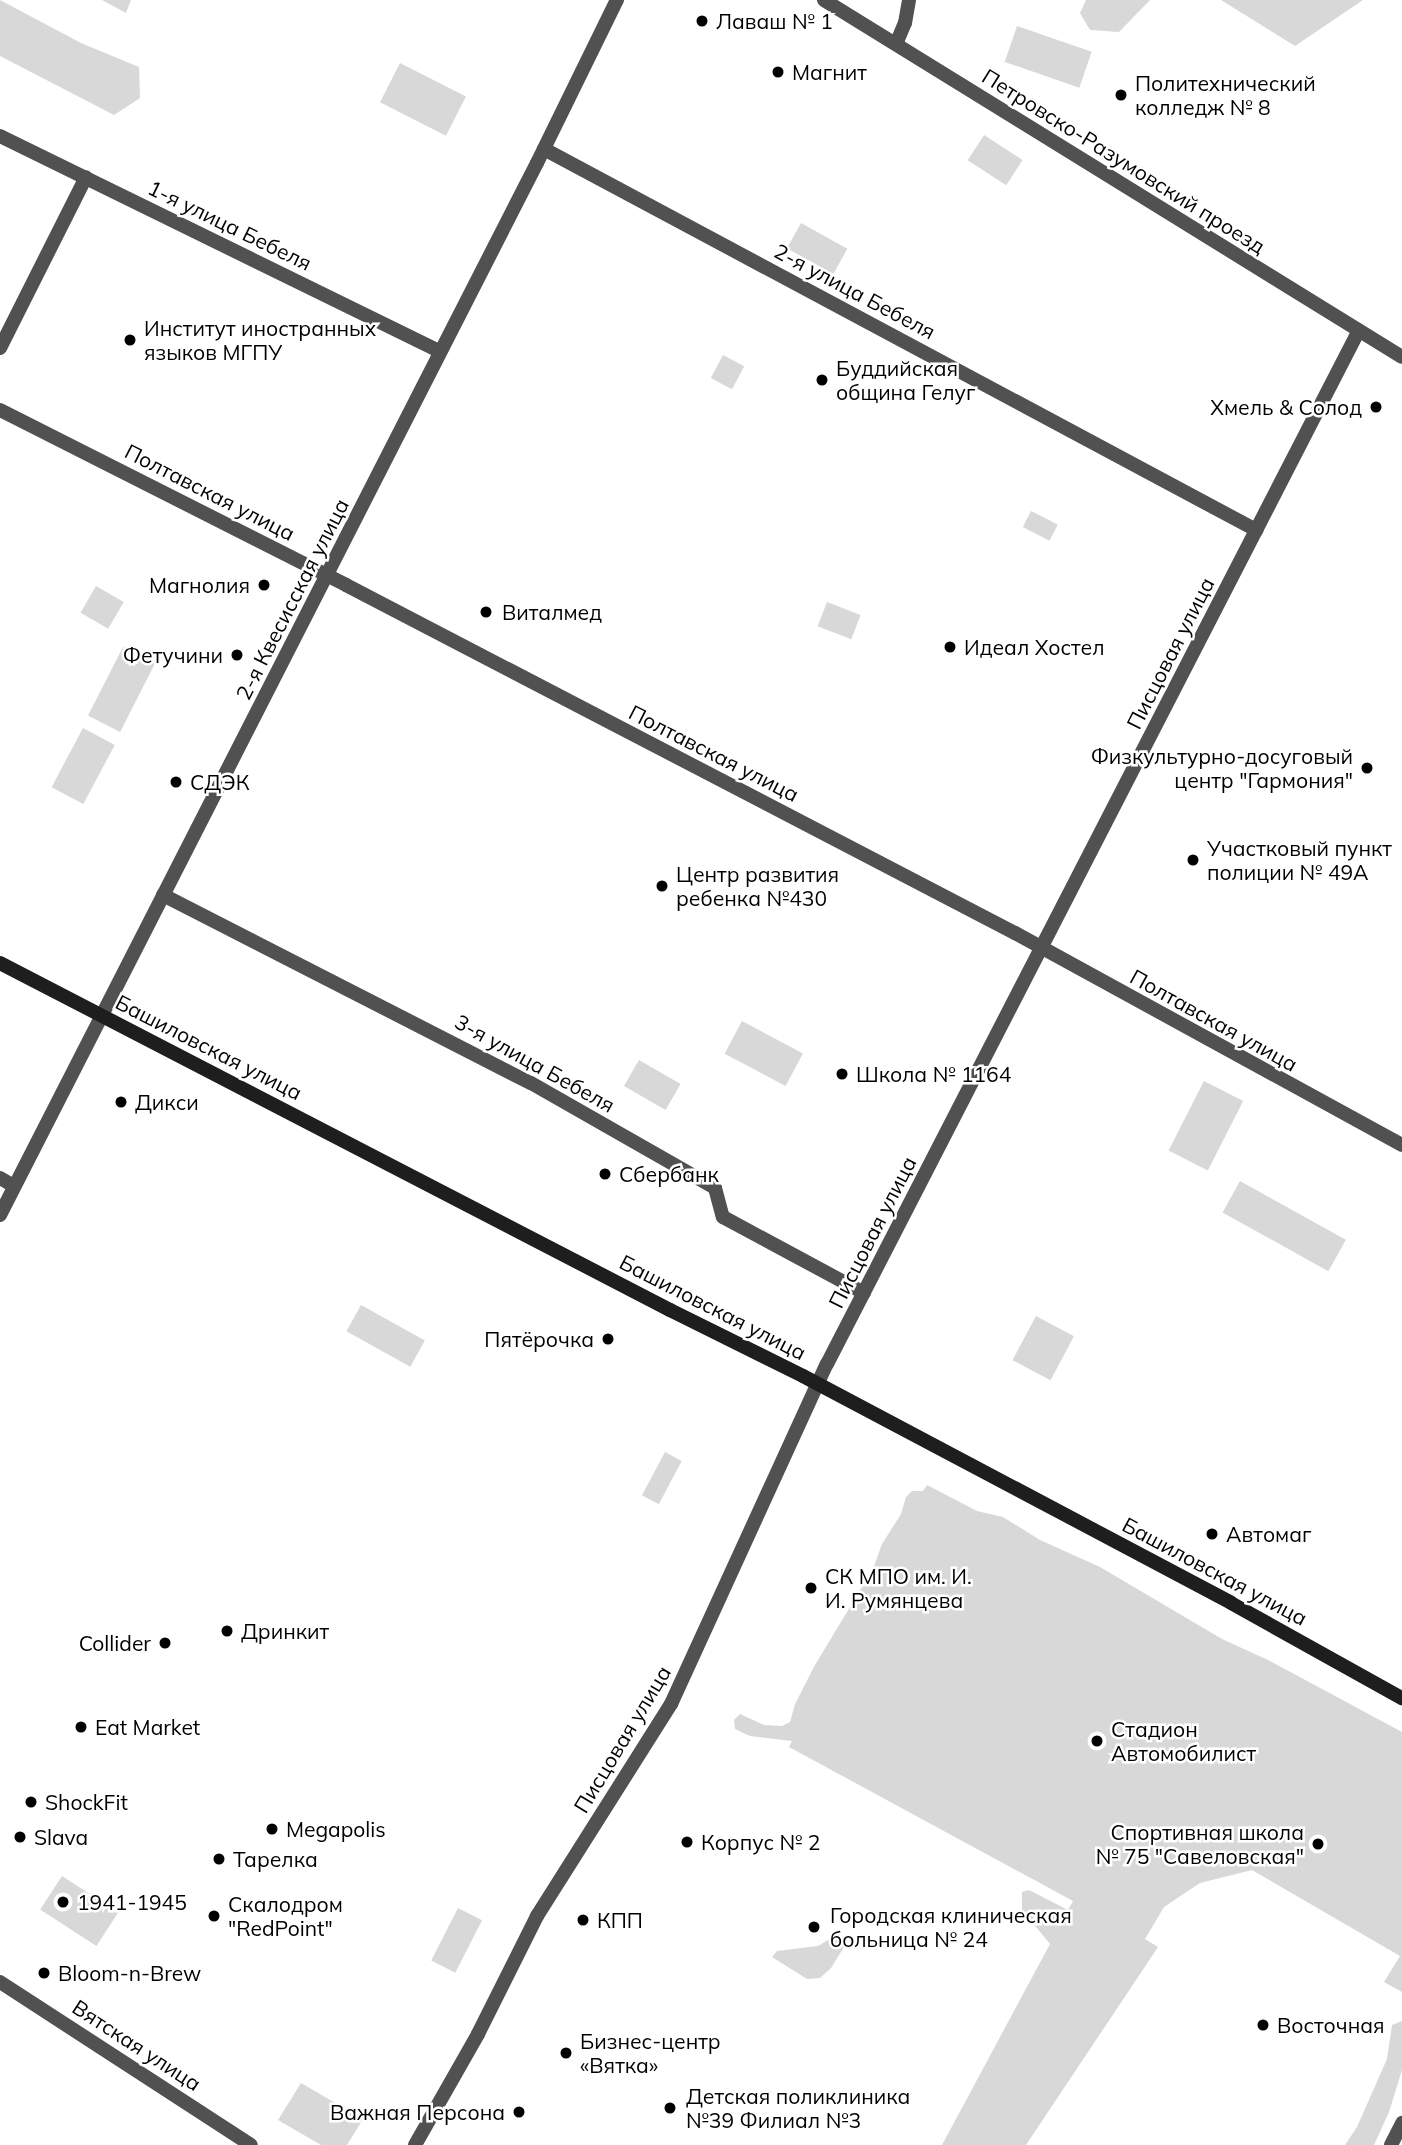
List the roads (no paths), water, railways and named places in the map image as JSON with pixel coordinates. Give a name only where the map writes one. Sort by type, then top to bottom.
[{"type":"main road","name":"Башиловская улица","points":[[0,963],[818,1384],[1231,1603],[1402,1698]]},
{"type":"street","name":"2-я Квесисская улица","points":[[0,1215],[544,149],[617,0]]},
{"type":"street","name":"Петровско-Разумовский проезд","points":[[824,0],[1402,358]]},
{"type":"street","points":[[896,44],[905,23],[909,0]]},
{"type":"street","name":"1-я улица Бебеля","points":[[0,136],[440,352]]},
{"type":"street","name":"2-я улица Бебеля","points":[[544,149],[1256,530]]},
{"type":"street","points":[[0,348],[86,177]]},
{"type":"street","name":"Писцовая улица","points":[[415,2145],[478,2034],[537,1916],[671,1704],[818,1384],[1358,332]]},
{"type":"street","name":"Полтавская улица","points":[[0,410],[327,575],[1041,948],[1402,1145]]},
{"type":"street","name":"3-я улица Бебеля","points":[[163,895],[416,1022],[554,1096],[715,1188],[723,1217],[864,1293]]},
{"type":"street","points":[[0,1178],[14,1186]]},
{"type":"street","name":"Вятская улица","points":[[0,1982],[251,2145]]},
{"type":"street","points":[[1391,2145],[1402,2123]]},
{"type":"place","name":"Лаваш № 1","points":[[702,21]]},
{"type":"place","name":"Магнит","points":[[778,72]]},
{"type":"place","name":"Политехнический колледж № 8","points":[[1121,95]]},
{"type":"place","name":"Институт иностранных языков МГПУ","points":[[130,340]]},
{"type":"place","name":"Буддийская община Гелуг","points":[[822,380]]},
{"type":"place","name":"Хмель & Солод","points":[[1376,407]]},
{"type":"place","name":"Магнолия","points":[[264,585]]},
{"type":"place","name":"Виталмед","points":[[486,612]]},
{"type":"place","name":"Идеал Хостел","points":[[950,647]]},
{"type":"place","name":"Фетучини","points":[[237,655]]},
{"type":"place","name":"Физкультурно-досуговый центр \"Гармония\"","points":[[1367,768]]},
{"type":"place","name":"СДЭК","points":[[176,782]]},
{"type":"place","name":"Участковый пункт полиции № 49А","points":[[1193,860]]},
{"type":"place","name":"Центр развития ребенка №430","points":[[662,886]]},
{"type":"place","name":"Школа № 1164","points":[[842,1074]]},
{"type":"place","name":"Дикси","points":[[121,1102]]},
{"type":"place","name":"Сбербанк","points":[[605,1174]]},
{"type":"place","name":"Пятёрочка","points":[[608,1339]]},
{"type":"place","name":"Автомаг","points":[[1212,1534]]},
{"type":"place","name":"СК МПО им. И. И. Румянцева","points":[[811,1588]]},
{"type":"place","name":"Дринкит","points":[[227,1631]]},
{"type":"place","name":"Collider","points":[[165,1643]]},
{"type":"place","name":"Eat Market","points":[[81,1727]]},
{"type":"place","name":"Стадион Автомобилист","points":[[1097,1741]]},
{"type":"place","name":"ShockFit","points":[[31,1802]]},
{"type":"place","name":"Megapolis","points":[[272,1829]]},
{"type":"place","name":"Slava","points":[[20,1837]]},
{"type":"place","name":"Корпус № 2","points":[[687,1842]]},
{"type":"place","name":"Спортивная школа № 75 \"Савеловская\"","points":[[1318,1844]]},
{"type":"place","name":"Тарелка","points":[[219,1859]]},
{"type":"place","name":"1941-1945","points":[[63,1902]]},
{"type":"place","name":"Скалодром \"RedPoint\"","points":[[214,1916]]},
{"type":"place","name":"КПП","points":[[583,1920]]},
{"type":"place","name":"Городская клиническая больница № 24","points":[[814,1927]]},
{"type":"place","name":"Bloom-n-Brew","points":[[44,1973]]},
{"type":"place","name":"Восточная","points":[[1263,2025]]},
{"type":"place","name":"Бизнес-центр «Вятка»","points":[[566,2053]]},
{"type":"place","name":"Детская поликлиника №39 Филиал №3","points":[[670,2108]]},
{"type":"place","name":"Важная Персона","points":[[519,2112]]}]
